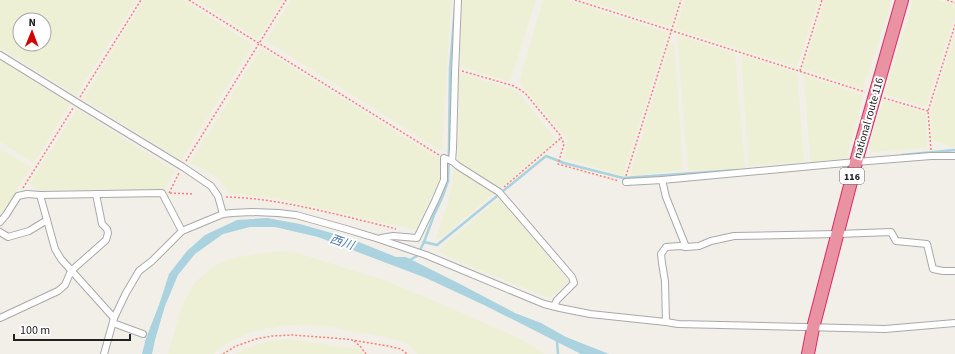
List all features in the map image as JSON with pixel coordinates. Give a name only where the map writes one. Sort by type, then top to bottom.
[{"type":"highway","name":"national route 116","points":[[808,354],[813,328],[856,162],[902,0]]},
{"type":"street","points":[[452,161],[458,0]]},
{"type":"street","points":[[0,55],[183,167],[211,186],[218,196],[223,214]]},
{"type":"street","points":[[626,182],[931,156],[955,156]]},
{"type":"street","points":[[379,238],[393,236],[417,238],[444,180],[444,158],[452,161],[498,192],[572,277],[574,283],[554,306]]},
{"type":"street","points":[[662,180],[666,197],[686,247]]},
{"type":"street","points":[[0,222],[18,196],[27,194],[162,193],[182,231]]},
{"type":"street","points":[[0,318],[58,291],[65,285],[71,271],[106,240],[108,233],[107,229],[102,224],[96,194]]},
{"type":"street","points":[[40,195],[56,249],[61,259],[113,320],[143,334]]},
{"type":"street","points":[[104,354],[113,320],[139,271],[182,231],[223,214],[252,212],[296,215],[379,238],[426,255],[544,304],[590,314],[678,324],[813,328],[885,329],[955,323]]},
{"type":"street","points":[[0,232],[8,237],[29,231],[47,220]]},
{"type":"street","points":[[666,322],[665,280],[661,254],[666,247],[699,246],[711,241],[734,236],[891,232],[896,241],[927,244],[933,269],[955,271]]},
{"type":"path","points":[[189,0],[444,158]]},
{"type":"path","points":[[194,194],[169,193],[183,167],[286,0]]},
{"type":"path","points":[[575,0],[868,94],[928,111]]},
{"type":"path","points":[[455,67],[463,71],[514,86],[525,93],[543,114],[564,144],[558,164],[617,181],[626,182],[626,174],[681,0]]},
{"type":"path","points":[[800,71],[822,0]]},
{"type":"path","points":[[947,0],[955,3]]},
{"type":"path","points":[[931,156],[928,111],[955,25]]},
{"type":"path","points":[[498,192],[561,138]]},
{"type":"path","points":[[218,196],[285,203],[318,209],[395,228]]},
{"type":"path","points":[[225,353],[236,346],[256,339],[292,334],[352,340],[388,346],[401,349],[407,354]]},
{"type":"path","points":[[352,340],[360,346],[366,354]]},
{"type":"green space","points":[[0,0],[137,0],[76,95],[0,48]]},
{"type":"green space","points":[[144,0],[183,0],[253,45],[181,160],[83,99]]},
{"type":"green space","points":[[196,0],[283,0],[258,39]]},
{"type":"green space","points":[[291,0],[451,0],[442,151],[266,41]]},
{"type":"green space","points":[[462,0],[536,0],[510,82],[460,66]]},
{"type":"green space","points":[[543,0],[566,0],[668,33],[623,176],[564,158],[568,140],[519,82]]},
{"type":"green space","points":[[585,0],[679,0],[670,27]]},
{"type":"green space","points":[[685,0],[819,0],[797,67],[675,29]]},
{"type":"green space","points":[[825,0],[892,0],[863,89],[803,69]]},
{"type":"green space","points":[[913,0],[938,0],[955,5],[955,17],[926,107],[884,94]]},
{"type":"green space","points":[[677,35],[735,54],[745,168],[688,171]]},
{"type":"green space","points":[[955,35],[955,148],[932,140],[931,111]]},
{"type":"green space","points":[[670,43],[674,43],[683,170],[630,176]]},
{"type":"green space","points":[[261,48],[441,160],[440,179],[416,230],[280,199],[229,193],[218,178],[190,163]]},
{"type":"green space","points":[[741,55],[797,73],[804,162],[749,166]]},
{"type":"green space","points":[[0,60],[70,104],[34,163],[0,142]]},
{"type":"green space","points":[[459,73],[512,89],[519,93],[556,140],[500,188],[458,163]]},
{"type":"green space","points":[[803,75],[863,95],[847,158],[811,162]]},
{"type":"green space","points":[[883,100],[926,113],[927,148],[872,152],[869,146]]},
{"type":"green space","points":[[77,109],[175,171],[164,189],[39,190],[30,183]]},
{"type":"green space","points":[[0,149],[31,167],[0,215]]},
{"type":"green space","points":[[460,169],[495,192],[451,230],[437,240],[436,237],[447,205],[454,170]]},
{"type":"green space","points":[[499,198],[569,281],[550,298],[437,251]]},
{"type":"green space","points":[[279,251],[294,252],[381,279],[523,340],[545,354],[417,354],[405,342],[331,327],[290,325],[251,332],[220,347],[213,354],[168,354],[182,305],[195,282],[216,265],[228,260]]},
{"type":"green space","points":[[288,339],[360,349],[363,354],[235,354],[249,347],[269,341]]},
{"type":"water","name":"西川","points":[[267,218],[300,224],[349,238],[396,257],[406,257],[515,313],[541,323],[566,337],[609,354],[581,354],[486,306],[426,278],[318,237],[275,227],[250,227],[223,234],[195,254],[178,275],[165,306],[152,354],[142,354],[146,338],[169,274],[187,251],[205,235],[237,220]]},
{"type":"waterway","points":[[408,261],[417,256],[448,181],[450,68],[455,8]]},
{"type":"waterway","points":[[902,155],[955,150]]},
{"type":"waterway","points":[[424,242],[437,245],[546,156],[564,163],[623,178],[738,170]]},
{"type":"waterway","points":[[557,341],[558,354]]}]
